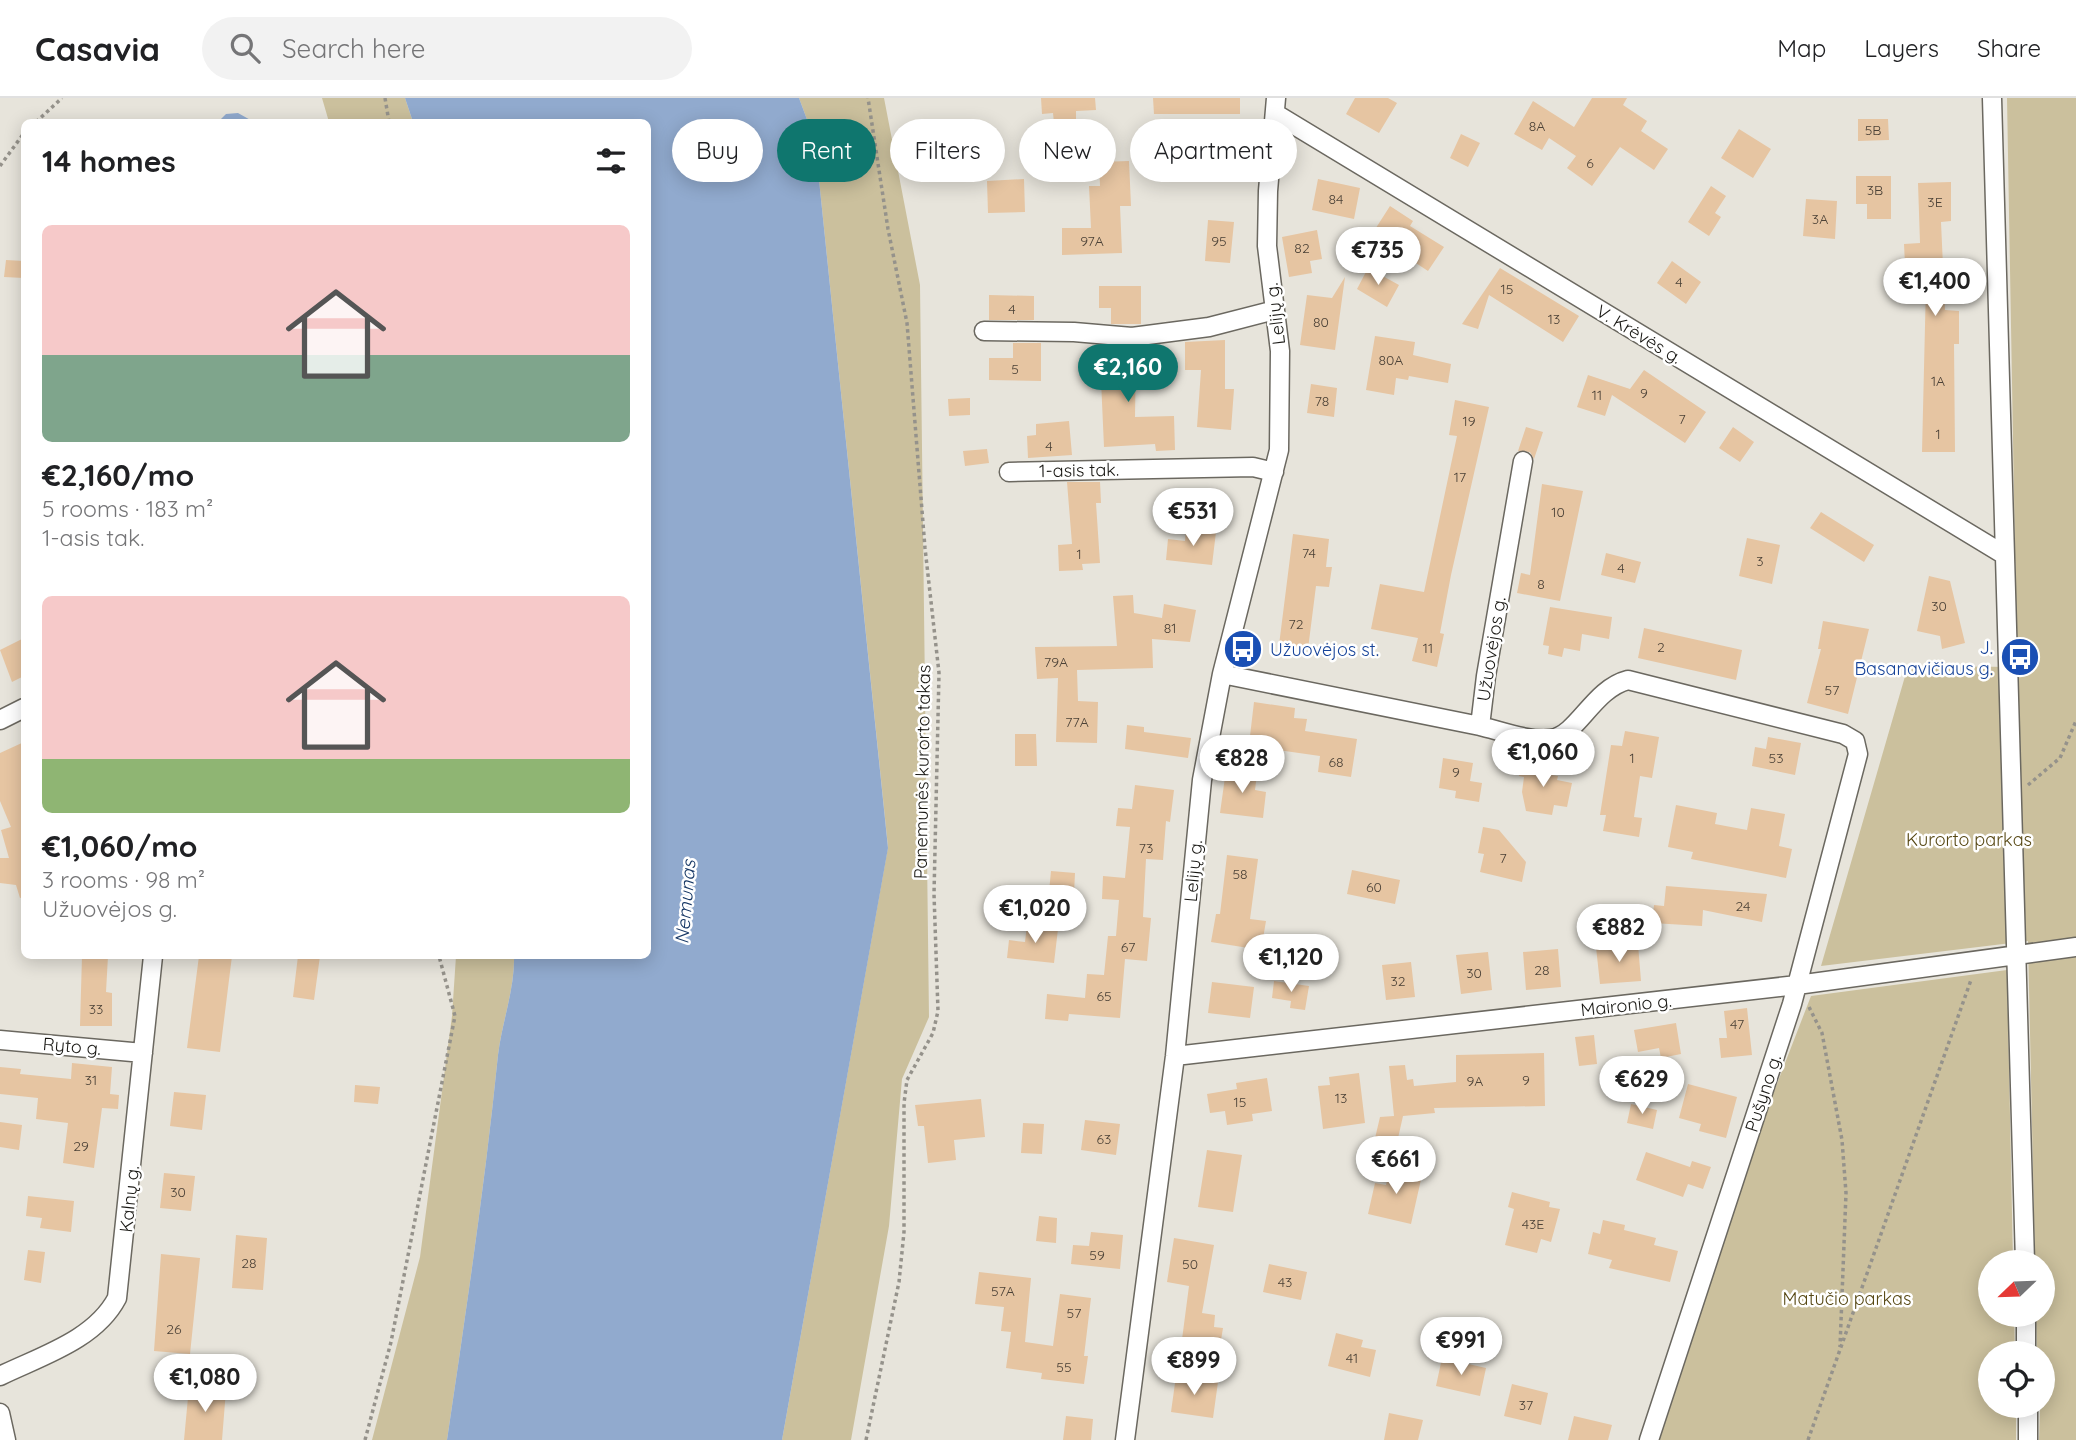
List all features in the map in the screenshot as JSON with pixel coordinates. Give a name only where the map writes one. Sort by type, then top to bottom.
[{"type":"street","points":[[1992,98],[2025,1250]]},
{"type":"street","name":"V. Krėvės g.","points":[[1276,106],[2003,554]]},
{"type":"street","name":"Lelijų g.","points":[[1125,1440],[1175,1056],[1202,780],[1222,674],[1274,472],[1279,438],[1280,351],[1267,246],[1268,191],[1276,106]]},
{"type":"street","points":[[984,331],[1074,332],[1132,337],[1209,327],[1275,310]]},
{"type":"street","name":"Užuovėjos g.","points":[[1523,461],[1480,726],[1550,739],[1564,734],[1603,691],[1628,680],[1843,734],[1855,741]]},
{"type":"street","name":"1-asis tak.","points":[[1009,472],[1253,467],[1274,472]]},
{"type":"street","points":[[1222,674],[1480,726]]},
{"type":"street","points":[[0,720],[21,710]]},
{"type":"street","name":"Pušyno g.","points":[[1649,1440],[1792,1004],[1858,754],[1855,741]]},
{"type":"street","name":"Maironio g.","points":[[1175,1056],[1797,985],[1979,958],[2076,947]]},
{"type":"street","name":"Kalnų g.","points":[[0,1376],[93,1329],[108,1315],[117,1298],[153,959]]},
{"type":"street","name":"Ryto g.","points":[[0,1040],[143,1053]]},
{"type":"street","points":[[0,1413],[6,1440]]},
{"type":"street","points":[[2028,1418],[2028,1440]]},
{"type":"path","points":[[39,119],[62,98]]},
{"type":"path","points":[[385,98],[388,119]]},
{"type":"path","name":"Panemunės kurorto takas","points":[[866,1440],[899,1282],[904,1232],[904,1103],[907,1080],[933,1033],[938,1011],[934,894],[939,673],[925,548],[907,323],[888,229],[868,98]]},
{"type":"path","points":[[0,166],[21,137]]},
{"type":"path","points":[[2012,800],[2060,758],[2076,721]]},
{"type":"path","points":[[1808,1440],[1979,958]]},
{"type":"path","points":[[365,1440],[391,1342],[455,1016],[440,959]]},
{"type":"path","points":[[1792,1004],[1810,1007],[1822,1032],[1842,1140],[1846,1193],[1839,1352]]},
{"type":"green space","points":[[322,98],[405,98],[412,119],[328,119]]},
{"type":"green space","points":[[799,98],[884,98],[890,129],[890,182],[900,182],[920,285],[929,1017],[902,1079],[889,1226],[851,1440],[782,1440],[888,847],[819,182],[876,182],[876,119],[807,119]]},
{"type":"green space","name":"Kurorto parkas","points":[[2007,98],[2076,98],[2076,1440],[2039,1440],[2040,1418],[2055,1418],[2055,1341],[2037,1341],[2036,1327],[2055,1327],[2055,1250],[2035,1250],[2028,941],[1821,966],[1908,666],[2017,667]]},
{"type":"green space","points":[[456,959],[514,959],[498,1055],[481,1200],[447,1440],[372,1440],[420,1257],[452,1016]]},
{"type":"green space","name":"Matučio parkas","points":[[2007,970],[2013,1250],[1978,1250],[1978,1327],[2014,1327],[2015,1341],[1978,1341],[1978,1418],[2016,1418],[2016,1440],[1639,1440],[1811,996]]},
{"type":"water","name":"Nemunas","points":[[405,98],[799,98],[807,119],[777,119],[777,182],[819,182],[888,848],[782,1440],[447,1440],[481,1200],[498,1055],[514,959],[651,959],[651,119],[412,119]]},
{"type":"water","points":[[238,113],[249,119],[221,119],[226,114]]},
{"type":"building","points":[[1041,98],[1095,98],[1096,110],[1076,111],[1076,119],[1054,119],[1053,113],[1042,114]]},
{"type":"building","points":[[1153,98],[1240,98],[1240,114],[1154,114]]},
{"type":"building","points":[[1355,98],[1388,98],[1397,103],[1379,133],[1346,114]]},
{"type":"building","points":[[1592,98],[1627,98],[1623,105],[1647,121],[1641,131],[1668,149],[1654,170],[1620,147],[1592,186],[1567,168],[1576,156],[1549,138],[1542,150],[1514,134],[1533,101],[1574,127]]},
{"type":"building","points":[[1858,119],[1888,119],[1889,140],[1858,141]]},
{"type":"building","points":[[1739,129],[1771,149],[1753,178],[1721,158]]},
{"type":"building","points":[[1461,134],[1480,143],[1468,167],[1450,158]]},
{"type":"building","points":[[1116,161],[1129,161],[1131,206],[1120,206],[1122,253],[1062,255],[1062,228],[1091,228],[1089,186],[1100,186],[1100,182],[1116,182]]},
{"type":"building","points":[[1856,176],[1891,176],[1891,219],[1867,219],[1867,204],[1856,204]]},
{"type":"building","points":[[1019,179],[1019,182],[1024,182],[1025,212],[988,213],[987,182]]},
{"type":"building","points":[[1318,179],[1360,188],[1354,219],[1312,210]]},
{"type":"building","points":[[1951,182],[1951,221],[1941,222],[1945,310],[1959,311],[1959,344],[1954,344],[1955,452],[1922,452],[1926,284],[1906,285],[1904,244],[1920,243],[1918,183]]},
{"type":"building","points":[[1711,186],[1726,196],[1715,213],[1721,217],[1709,236],[1688,222]]},
{"type":"building","points":[[1806,199],[1837,201],[1835,239],[1803,236]]},
{"type":"building","points":[[1390,206],[1413,221],[1410,226],[1444,247],[1428,271],[1402,254],[1405,250],[1374,231]]},
{"type":"building","points":[[1208,220],[1234,222],[1230,263],[1205,261]]},
{"type":"building","points":[[1317,230],[1322,259],[1310,261],[1312,273],[1289,277],[1282,237]]},
{"type":"building","points":[[6,260],[21,261],[21,278],[4,277]]},
{"type":"building","points":[[1672,261],[1701,282],[1686,304],[1657,283]]},
{"type":"building","points":[[1368,268],[1399,285],[1387,307],[1357,289]]},
{"type":"building","points":[[1500,268],[1579,316],[1563,342],[1489,295],[1478,329],[1462,324]]},
{"type":"building","points":[[1345,277],[1335,350],[1300,345],[1307,295],[1332,298]]},
{"type":"building","points":[[1099,286],[1141,286],[1141,324],[1111,324],[1111,308],[1099,308]]},
{"type":"building","points":[[989,295],[1034,296],[1034,320],[989,320]]},
{"type":"building","points":[[1375,336],[1415,342],[1413,355],[1451,364],[1448,383],[1409,376],[1408,380],[1396,378],[1394,395],[1366,390]]},
{"type":"building","points":[[1225,340],[1225,389],[1234,389],[1231,430],[1197,427],[1201,370],[1185,370],[1185,342]]},
{"type":"building","points":[[1013,343],[1041,343],[1041,381],[989,380],[989,358],[1013,358]]},
{"type":"building","points":[[1096,347],[1136,348],[1135,417],[1174,416],[1175,450],[1156,451],[1155,444],[1104,447],[1101,380],[1096,380]]},
{"type":"building","points":[[1644,370],[1706,412],[1685,443],[1612,395],[1605,416],[1577,407],[1588,375],[1630,389]]},
{"type":"building","points":[[1311,384],[1337,388],[1334,417],[1307,413]]},
{"type":"building","points":[[970,398],[970,415],[949,416],[948,399]]},
{"type":"building","points":[[1455,400],[1489,407],[1451,575],[1440,633],[1444,634],[1437,667],[1412,661],[1418,638],[1371,629],[1380,584],[1424,592],[1457,436],[1449,435]]},
{"type":"building","points":[[1069,421],[1072,455],[1028,458],[1027,436],[1036,435],[1036,424]]},
{"type":"building","points":[[1526,427],[1543,432],[1534,459],[1530,452],[1518,451]]},
{"type":"building","points":[[1733,427],[1754,442],[1740,462],[1719,448]]},
{"type":"building","points":[[987,449],[989,463],[965,466],[963,451]]},
{"type":"building","points":[[1067,482],[1100,482],[1101,503],[1096,503],[1100,563],[1082,564],[1083,570],[1059,571],[1058,545],[1072,544]]},
{"type":"building","points":[[1542,484],[1583,491],[1560,601],[1517,593],[1521,573],[1530,575]]},
{"type":"building","points":[[1821,512],[1874,545],[1864,562],[1810,528]]},
{"type":"building","points":[[1186,529],[1216,532],[1212,565],[1166,560],[1168,539],[1185,541]]},
{"type":"building","points":[[1293,534],[1329,539],[1326,567],[1332,567],[1329,587],[1316,586],[1308,649],[1279,645]]},
{"type":"building","points":[[1747,538],[1780,545],[1772,584],[1739,576]]},
{"type":"building","points":[[1606,553],[1641,562],[1635,583],[1601,575]]},
{"type":"building","points":[[1929,576],[1950,581],[1965,643],[1942,649],[1940,636],[1917,631]]},
{"type":"building","points":[[1133,595],[1134,613],[1162,618],[1164,604],[1196,610],[1190,642],[1152,639],[1153,668],[1077,670],[1078,701],[1098,702],[1097,743],[1056,742],[1058,678],[1037,679],[1035,647],[1117,646],[1113,596]]},
{"type":"building","points":[[1550,607],[1612,617],[1609,639],[1582,634],[1580,651],[1564,648],[1562,657],[1548,654],[1549,646],[1543,645]]},
{"type":"building","points":[[1823,621],[1869,629],[1848,714],[1807,703],[1821,649],[1818,649]]},
{"type":"building","points":[[1644,628],[1742,650],[1736,680],[1638,658]]},
{"type":"building","points":[[21,640],[21,678],[12,682],[0,650]]},
{"type":"building","points":[[1254,702],[1295,708],[1294,718],[1307,719],[1305,731],[1357,739],[1351,777],[1318,772],[1320,756],[1271,749],[1272,739],[1250,736]]},
{"type":"building","points":[[1127,725],[1144,727],[1144,732],[1191,738],[1188,758],[1125,749]]},
{"type":"building","points":[[1625,731],[1659,737],[1652,778],[1640,776],[1634,817],[1642,818],[1639,837],[1603,831],[1606,815],[1600,815],[1611,745],[1622,746]]},
{"type":"building","points":[[1015,734],[1036,734],[1037,766],[1015,766]]},
{"type":"building","points":[[1768,737],[1801,743],[1795,775],[1752,766],[1755,747],[1766,749]]},
{"type":"building","points":[[21,743],[20,898],[16,885],[0,883],[0,858],[9,858],[1,830],[11,827],[0,801],[0,753]]},
{"type":"building","points":[[1443,758],[1473,763],[1470,781],[1482,783],[1479,802],[1455,798],[1456,791],[1439,788]]},
{"type":"building","points":[[1522,761],[1547,765],[1546,774],[1572,783],[1567,807],[1554,805],[1552,815],[1526,811],[1522,792],[1524,777],[1519,776]]},
{"type":"building","points":[[1226,770],[1257,774],[1255,790],[1266,792],[1263,818],[1220,813]]},
{"type":"building","points":[[1135,785],[1174,790],[1170,822],[1166,821],[1163,860],[1146,859],[1143,917],[1151,918],[1147,961],[1125,959],[1120,1018],[1069,1014],[1068,1021],[1045,1019],[1047,994],[1085,998],[1087,974],[1104,975],[1108,936],[1116,936],[1119,900],[1102,899],[1103,876],[1125,878],[1130,827],[1116,826],[1118,808],[1132,809]]},
{"type":"building","points":[[1676,805],[1717,813],[1715,824],[1747,830],[1751,808],[1785,814],[1779,846],[1792,849],[1786,878],[1691,859],[1693,852],[1668,847]]},
{"type":"building","points":[[1483,827],[1499,830],[1526,862],[1522,882],[1480,872],[1484,854],[1478,853]]},
{"type":"building","points":[[1227,855],[1258,859],[1250,919],[1266,921],[1261,950],[1211,942],[1216,914],[1220,914]]},
{"type":"building","points":[[1352,870],[1400,880],[1395,904],[1347,894]]},
{"type":"building","points":[[1051,871],[1075,873],[1074,894],[1049,892]]},
{"type":"building","points":[[1666,886],[1767,894],[1762,922],[1703,910],[1702,926],[1652,923],[1654,905],[1664,906]]},
{"type":"building","points":[[1027,925],[1058,929],[1054,963],[1007,958],[1009,940],[1025,942]]},
{"type":"building","points":[[1638,944],[1641,981],[1600,984],[1596,947]]},
{"type":"building","points":[[1558,949],[1561,987],[1526,990],[1523,952]]},
{"type":"building","points":[[1488,952],[1492,990],[1461,994],[1456,955]]},
{"type":"building","points":[[82,959],[108,959],[106,992],[112,993],[112,1026],[80,1026]]},
{"type":"building","points":[[199,959],[232,959],[220,1052],[187,1048]]},
{"type":"building","points":[[298,959],[320,959],[314,1000],[293,997]]},
{"type":"building","points":[[1411,962],[1415,997],[1386,1000],[1382,965]]},
{"type":"building","points":[[1274,981],[1309,986],[1305,1010],[1290,1008],[1291,1001],[1272,998]]},
{"type":"building","points":[[1212,982],[1254,987],[1250,1018],[1208,1013]]},
{"type":"building","points":[[1747,1008],[1752,1055],[1721,1058],[1719,1038],[1727,1038],[1724,1011]]},
{"type":"building","points":[[1676,1023],[1681,1054],[1661,1058],[1659,1048],[1638,1052],[1634,1030]]},
{"type":"building","points":[[1594,1035],[1597,1064],[1579,1066],[1575,1037]]},
{"type":"building","points":[[1544,1053],[1545,1106],[1434,1108],[1435,1113],[1403,1116],[1394,1156],[1372,1151],[1380,1117],[1394,1116],[1389,1066],[1405,1065],[1407,1080],[1413,1079],[1414,1086],[1456,1082],[1456,1055]]},
{"type":"building","points":[[72,1063],[112,1067],[110,1094],[119,1095],[118,1109],[102,1108],[94,1168],[63,1163],[68,1123],[36,1119],[38,1098],[0,1094],[0,1067],[21,1069],[20,1074],[71,1079]]},
{"type":"building","points":[[1359,1073],[1365,1123],[1323,1129],[1318,1086],[1330,1085],[1329,1077]]},
{"type":"building","points":[[1267,1078],[1272,1111],[1252,1114],[1253,1121],[1227,1125],[1225,1111],[1210,1113],[1207,1094],[1237,1089],[1236,1083]]},
{"type":"building","points":[[1688,1084],[1737,1097],[1726,1138],[1699,1131],[1701,1124],[1679,1118]]},
{"type":"building","points":[[355,1085],[380,1087],[378,1104],[354,1102]]},
{"type":"building","points":[[174,1092],[206,1095],[202,1130],[170,1126]]},
{"type":"building","points":[[981,1099],[985,1137],[954,1140],[956,1160],[928,1163],[924,1126],[918,1126],[915,1105]]},
{"type":"building","points":[[1631,1104],[1657,1110],[1653,1129],[1627,1123]]},
{"type":"building","points":[[1085,1120],[1120,1124],[1116,1155],[1081,1150]]},
{"type":"building","points":[[0,1122],[22,1125],[19,1150],[0,1147]]},
{"type":"building","points":[[1023,1123],[1044,1124],[1042,1154],[1021,1153]]},
{"type":"building","points":[[1207,1150],[1242,1155],[1233,1212],[1198,1207]]},
{"type":"building","points":[[1646,1152],[1690,1167],[1692,1161],[1711,1167],[1703,1189],[1688,1184],[1683,1197],[1636,1180]]},
{"type":"building","points":[[1390,1167],[1422,1175],[1411,1224],[1368,1214],[1375,1183],[1386,1185]]},
{"type":"building","points":[[164,1173],[195,1176],[191,1211],[160,1208]]},
{"type":"building","points":[[1512,1192],[1550,1202],[1549,1207],[1560,1209],[1551,1242],[1541,1239],[1537,1253],[1505,1245],[1514,1209],[1508,1207]]},
{"type":"building","points":[[28,1196],[74,1201],[71,1232],[40,1228],[42,1218],[26,1216]]},
{"type":"building","points":[[1039,1216],[1057,1218],[1056,1243],[1036,1241]]},
{"type":"building","points":[[1603,1220],[1625,1225],[1624,1230],[1656,1238],[1654,1245],[1678,1251],[1670,1282],[1609,1268],[1612,1260],[1588,1254],[1593,1232],[1600,1234]]},
{"type":"building","points":[[1091,1232],[1123,1235],[1120,1269],[1071,1264],[1073,1245],[1089,1246]]},
{"type":"building","points":[[236,1235],[267,1238],[263,1290],[232,1288]]},
{"type":"building","points":[[1174,1238],[1214,1245],[1202,1313],[1215,1315],[1214,1327],[1223,1328],[1219,1352],[1181,1347],[1189,1286],[1167,1282]]},
{"type":"building","points":[[28,1250],[45,1252],[41,1283],[24,1280]]},
{"type":"building","points":[[161,1254],[200,1258],[190,1354],[154,1351]]},
{"type":"building","points":[[1269,1264],[1307,1272],[1301,1300],[1263,1292]]},
{"type":"building","points":[[979,1272],[1031,1278],[1025,1342],[1053,1346],[1060,1294],[1091,1298],[1084,1356],[1088,1356],[1084,1384],[1041,1379],[1042,1373],[1006,1368],[1011,1332],[1001,1331],[1004,1307],[975,1304]]},
{"type":"building","points":[[1336,1333],[1363,1340],[1361,1347],[1376,1350],[1370,1377],[1328,1366]]},
{"type":"building","points":[[1442,1358],[1486,1368],[1480,1396],[1436,1386]]},
{"type":"building","points":[[1176,1376],[1218,1382],[1213,1418],[1171,1412]]},
{"type":"building","points":[[1512,1384],[1548,1393],[1541,1425],[1504,1416]]},
{"type":"building","points":[[189,1387],[226,1390],[222,1440],[184,1440]]},
{"type":"building","points":[[1389,1413],[1423,1420],[1418,1440],[1384,1440]]},
{"type":"building","points":[[1066,1416],[1093,1419],[1091,1440],[1063,1440]]},
{"type":"building","points":[[1574,1416],[1612,1425],[1608,1440],[1568,1440]]},
{"type":"place","name":"Užuovėjos st.","points":[[1243,649]]},
{"type":"place","name":"J. Basanavičiaus g.","points":[[2020,657]]}]
